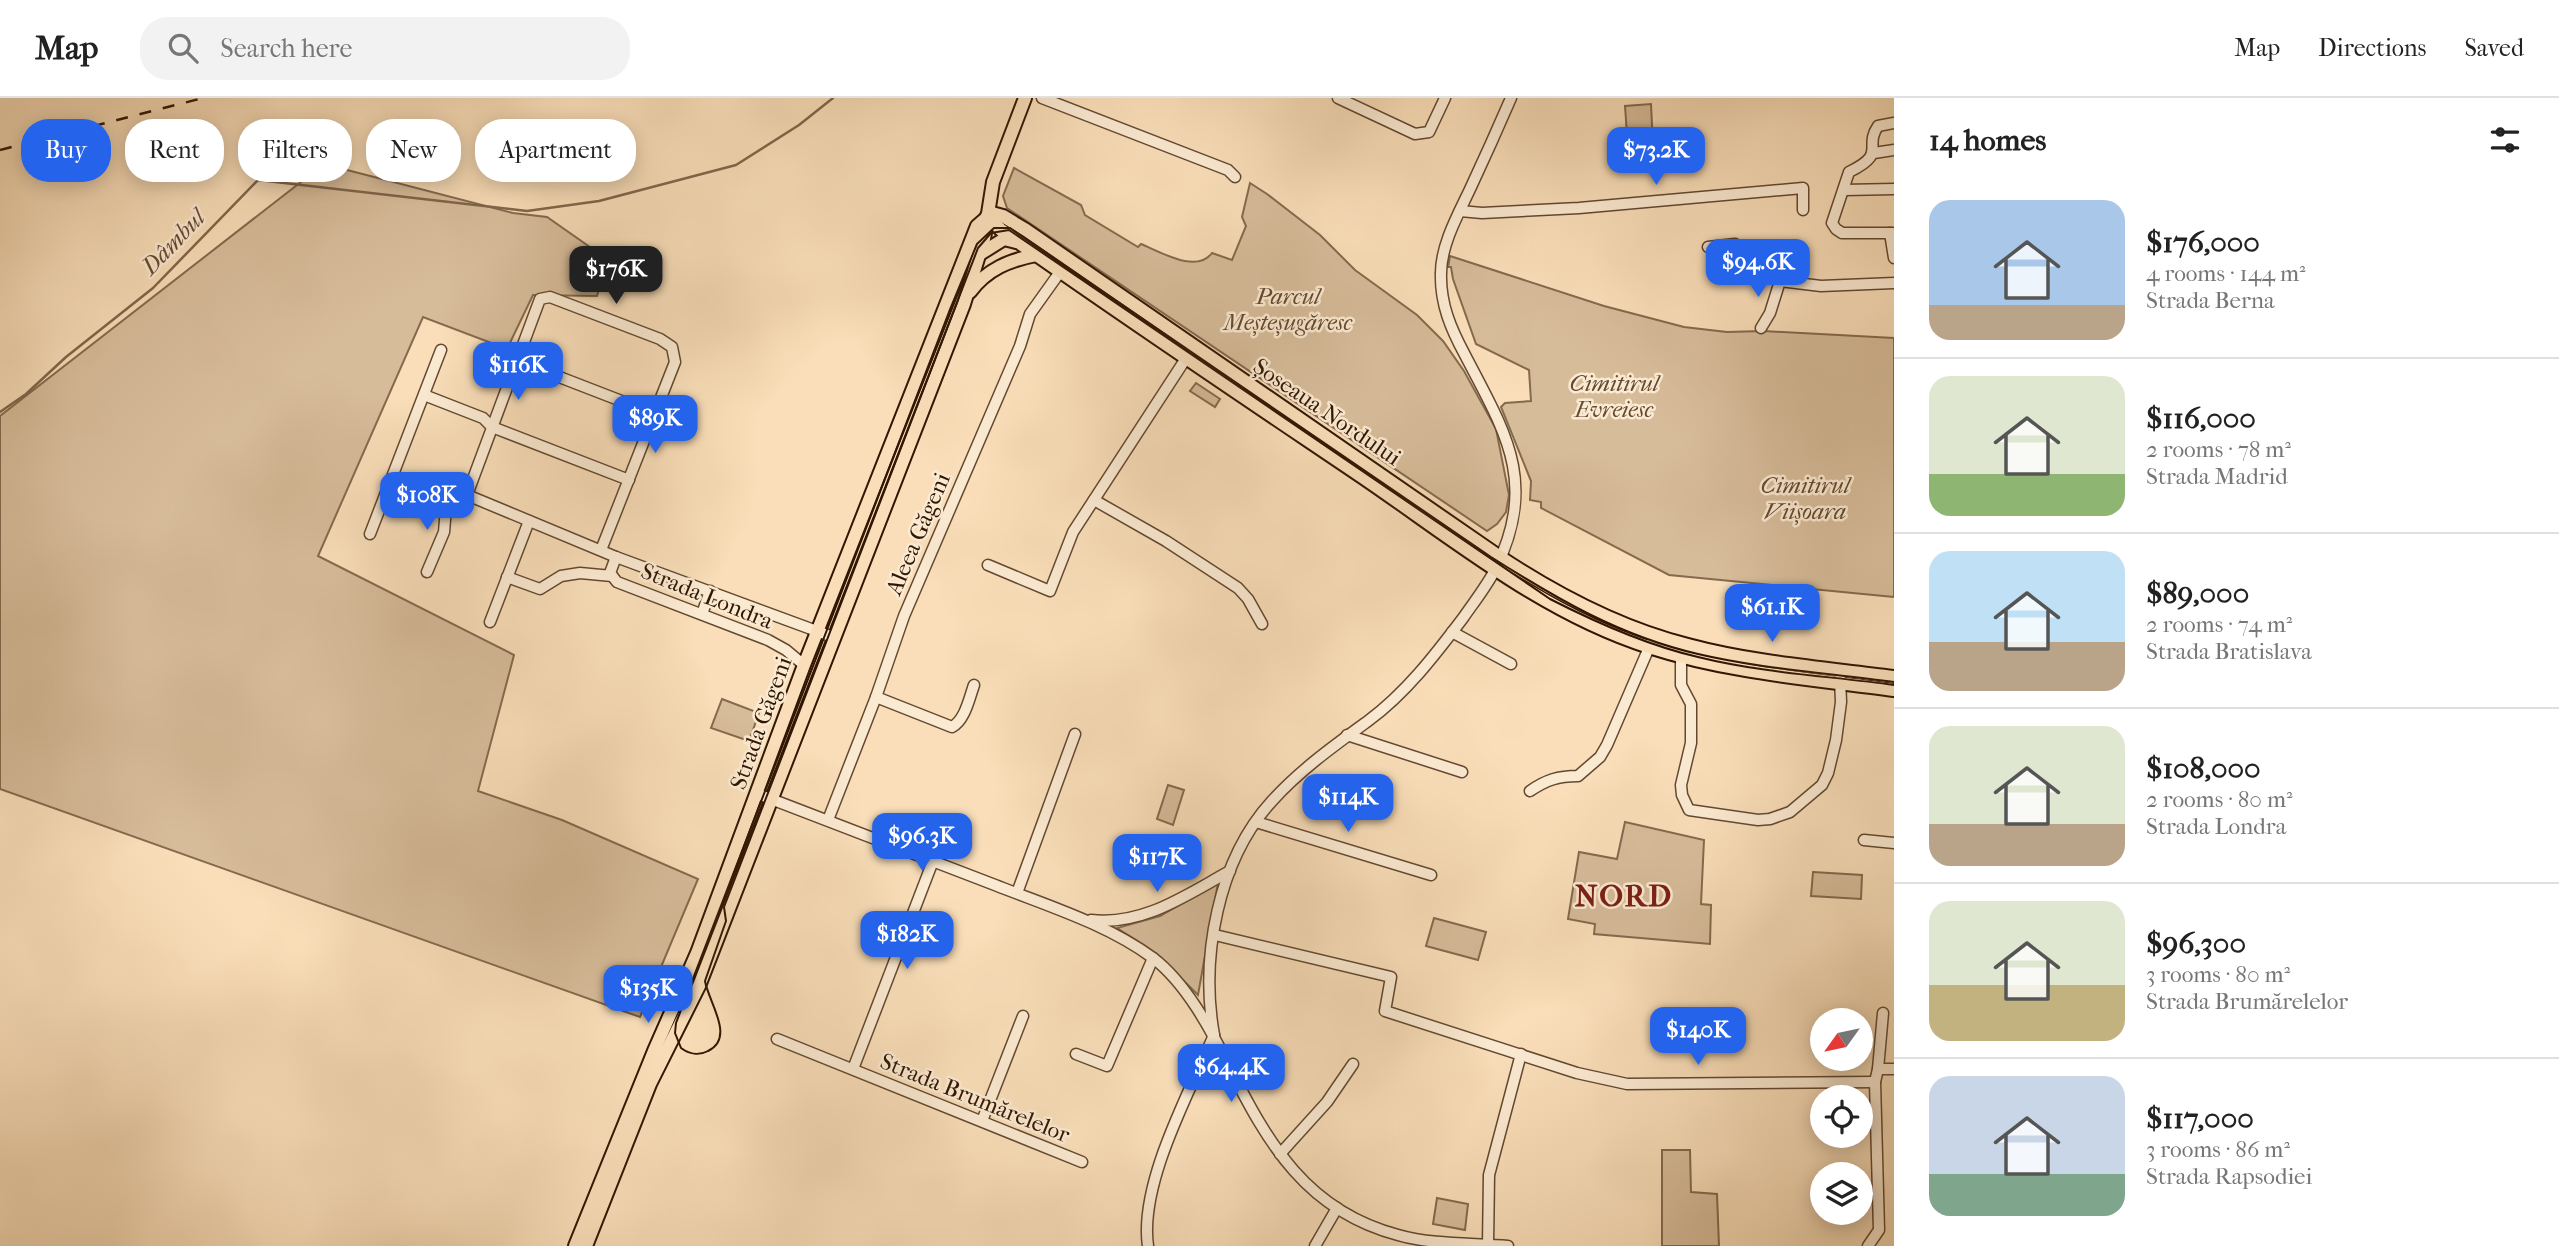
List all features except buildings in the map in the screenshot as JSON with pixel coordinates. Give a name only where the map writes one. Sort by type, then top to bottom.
[{"type":"main road","name":"Strada Găgeni","points":[[575,1246],[658,1054],[687,1014],[699,986],[964,304],[979,254],[993,182],[1025,98]]},
{"type":"main road","name":"Șoseaua Nordului","points":[[1498,563],[1194,346],[1003,216],[995,213],[987,216],[993,224],[1017,242],[1187,359],[1190,368],[1225,391],[1234,391],[1498,563],[1586,609],[1681,657],[1729,668],[1894,677]]},
{"type":"main road","name":"Strada Găgeni","points":[[586,1246],[804,665],[976,226],[987,216]]},
{"type":"main road","points":[[979,254],[1004,239],[1017,242]]},
{"type":"main road","points":[[964,304],[972,289],[989,273],[1010,261],[1036,255]]},
{"type":"main road","name":"Șoseaua Nordului","points":[[1651,641],[1840,676],[1894,690]]},
{"type":"street","points":[[1042,98],[1228,170],[1235,177]]},
{"type":"street","points":[[1338,98],[1415,134],[1429,132],[1445,98]]},
{"type":"street","points":[[1148,1246],[1146,1229],[1150,1191],[1214,1035],[1209,1007],[1215,934],[1230,871],[1242,844],[1272,800],[1396,697],[1432,659],[1498,563],[1513,526],[1514,469],[1498,418],[1450,327],[1441,291],[1442,262],[1460,211],[1511,98]]},
{"type":"street","points":[[1874,153],[1874,135],[1878,126],[1894,123]]},
{"type":"street","points":[[1894,150],[1874,153],[1866,162],[1849,172],[1832,218],[1833,226],[1842,233],[1892,233],[1894,258]]},
{"type":"street","points":[[1460,211],[1482,213],[1605,206],[1803,188],[1803,210]]},
{"type":"street","points":[[1844,190],[1894,189]]},
{"type":"street","points":[[1708,247],[1735,244],[1740,270],[1775,274],[1780,281],[1821,286],[1894,283]]},
{"type":"street","name":"Aleea Găgeni","points":[[828,820],[876,697],[904,615],[1020,346],[1026,324],[1060,272]]},
{"type":"street","points":[[1761,328],[1770,313],[1780,281]]},
{"type":"street","points":[[467,495],[540,299],[550,297],[660,339],[673,347],[675,362],[601,550]]},
{"type":"street","points":[[988,565],[1050,591],[1073,532],[1194,346]]},
{"type":"street","points":[[370,534],[441,350]]},
{"type":"street","points":[[518,361],[655,414]]},
{"type":"street","points":[[424,395],[483,418],[492,427],[629,480]]},
{"type":"street","name":"Strada Londra","points":[[392,481],[432,496],[467,495],[616,557],[834,637]]},
{"type":"street","points":[[426,572],[444,532],[447,496]]},
{"type":"street","points":[[1094,500],[1166,541],[1238,587],[1262,624]]},
{"type":"street","points":[[490,622],[529,521]]},
{"type":"street","name":"Strada Londra","points":[[616,557],[610,573],[617,582],[768,640],[804,665]]},
{"type":"street","points":[[507,577],[540,589],[562,576],[580,573],[612,576]]},
{"type":"street","points":[[702,614],[710,591]]},
{"type":"street","points":[[1452,632],[1511,664]]},
{"type":"street","points":[[1530,791],[1545,780],[1560,776],[1578,776],[1600,757],[1651,641]]},
{"type":"street","points":[[1681,657],[1681,685],[1691,704],[1692,728],[1682,795],[1689,810],[1758,820],[1790,812],[1822,785],[1828,774],[1836,740],[1841,702],[1840,676]]},
{"type":"street","points":[[876,697],[952,727],[958,724],[974,685]]},
{"type":"street","points":[[1017,893],[1075,734]]},
{"type":"street","points":[[1347,735],[1462,772]]},
{"type":"street","points":[[758,793],[1084,919],[1153,958],[1181,988],[1214,1035],[1251,1110],[1299,1179],[1337,1208],[1375,1228],[1399,1236],[1508,1246]]},
{"type":"street","points":[[1256,822],[1431,875]]},
{"type":"street","points":[[1864,840],[1894,843]]},
{"type":"street","name":"Strada Brumărelelor","points":[[853,1069],[933,861]]},
{"type":"street","points":[[1084,919],[1112,921],[1145,915],[1230,871]]},
{"type":"street","points":[[1215,934],[1391,977],[1385,1011],[1577,1073],[1627,1084],[1875,1082]]},
{"type":"street","points":[[1076,1054],[1107,1066],[1153,958]]},
{"type":"street","points":[[1868,1246],[1879,1230],[1875,1082],[1883,1013]]},
{"type":"street","points":[[982,1121],[1023,1016]]},
{"type":"street","name":"Strada Brumărelelor","points":[[777,1039],[1082,1162]]},
{"type":"street","points":[[1488,1245],[1489,1175],[1521,1054]]},
{"type":"street","points":[[1280,1154],[1327,1102],[1353,1064]]},
{"type":"street","points":[[1878,1069],[1894,1069]]},
{"type":"street","points":[[1315,1246],[1337,1208]]},
{"type":"green space","points":[[1651,104],[1653,146],[1628,148],[1625,106]]},
{"type":"green space","name":"Parcul Meșteșugăresc","points":[[1014,168],[1081,205],[1085,215],[1138,247],[1141,244],[1168,256],[1197,262],[1212,253],[1232,260],[1246,226],[1242,217],[1250,183],[1267,194],[1320,235],[1355,270],[1417,315],[1443,341],[1464,371],[1496,429],[1509,495],[1506,512],[1497,524],[1487,531],[1007,208],[1003,196]]},
{"type":"green space","points":[[352,171],[366,175],[366,182],[393,182],[513,213],[547,217],[607,259],[597,296],[533,295],[507,349],[423,317],[318,556],[514,655],[478,791],[562,820],[698,879],[640,1017],[0,789],[0,416],[301,182],[352,182]]},
{"type":"green space","points":[[1450,256],[1604,306],[1684,327],[1727,332],[1763,331],[1894,338],[1894,597],[1669,575],[1541,508],[1541,502],[1530,500],[1531,481],[1501,407],[1505,403],[1531,401],[1529,370],[1476,344],[1451,267],[1448,267]]},
{"type":"green space","points":[[1196,383],[1220,399],[1215,407],[1190,391]]},
{"type":"green space","points":[[722,699],[759,713],[749,741],[711,728]]},
{"type":"green space","points":[[1168,785],[1184,790],[1173,825],[1157,819]]},
{"type":"green space","points":[[1625,822],[1704,840],[1701,904],[1711,905],[1710,944],[1594,934],[1595,924],[1568,919],[1579,852],[1617,859]]},
{"type":"green space","points":[[1813,872],[1862,875],[1861,899],[1811,896]]},
{"type":"green space","points":[[1218,883],[1198,995],[1157,954],[1117,928],[1160,916]]},
{"type":"green space","points":[[1434,918],[1486,932],[1478,960],[1426,946]]},
{"type":"green space","points":[[1662,1150],[1690,1150],[1691,1192],[1717,1194],[1719,1246],[1662,1246]]},
{"type":"green space","points":[[1437,1198],[1468,1204],[1465,1230],[1433,1224]]},
{"type":"waterway","name":"Dâmbul","points":[[0,412],[26,394],[66,357],[153,288],[258,180],[527,211],[599,201],[736,165],[799,125],[833,98]]},
{"type":"tram line","points":[[1894,682],[1771,667],[1698,654],[1642,637],[1590,614],[1491,557],[1010,228],[994,228],[977,244],[949,312],[676,1023],[675,1033],[681,1048],[694,1054],[708,1051],[716,1045],[720,1037],[718,1019],[705,981],[726,921],[724,907],[978,248],[991,233],[1009,230],[1550,599],[1641,640],[1698,657],[1771,671],[1894,685]]},
{"type":"railway","points":[[0,150],[203,98]]},
{"type":"district","name":"NORD","points":[[1624,896]]},
{"type":"park label","name":"Cimitirul Evreiesc","points":[[1614,396]]},
{"type":"park label","name":"Cimitirul Viișoara","points":[[1805,498]]}]
